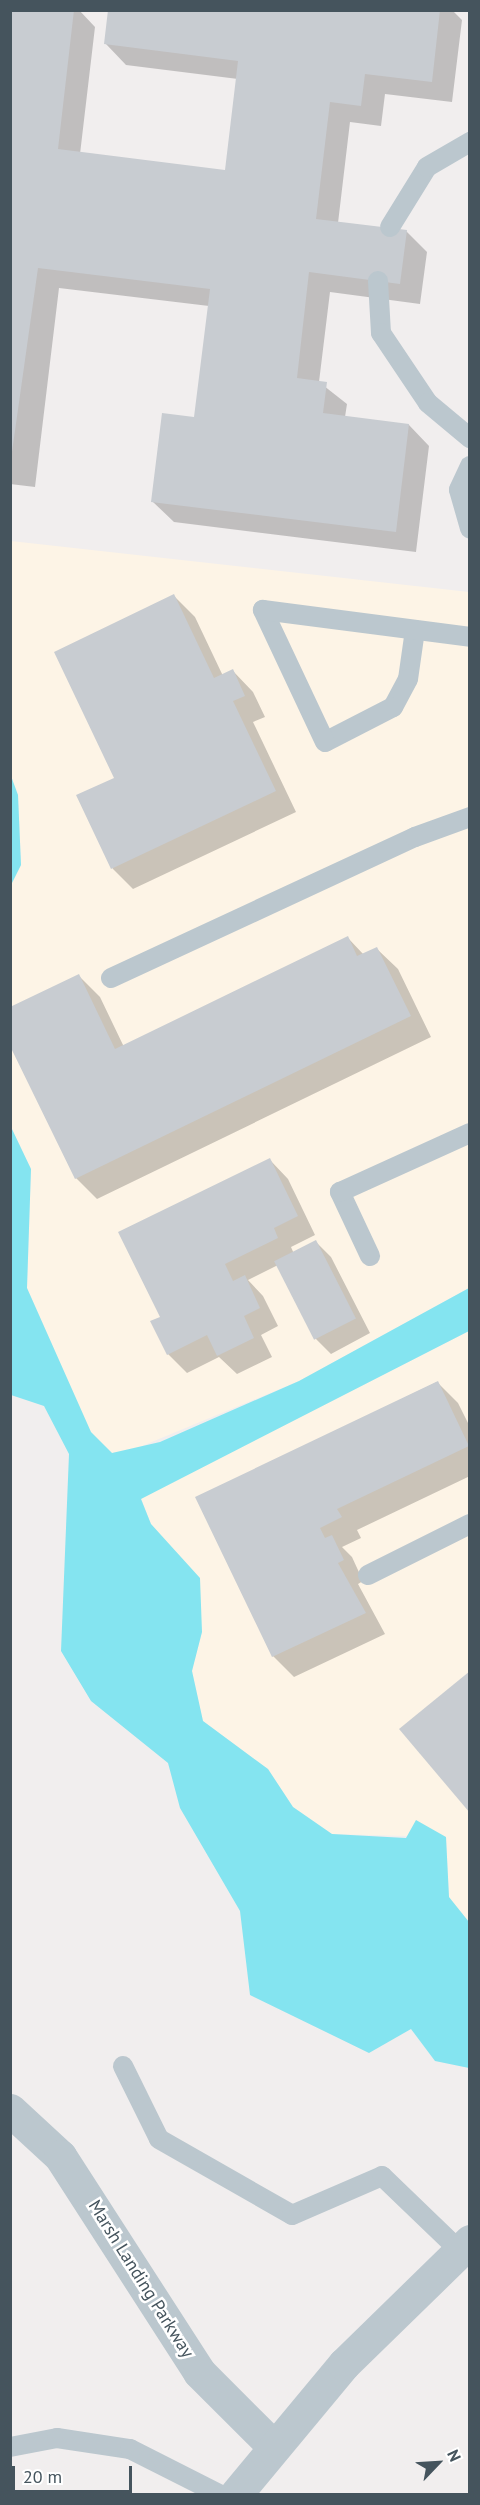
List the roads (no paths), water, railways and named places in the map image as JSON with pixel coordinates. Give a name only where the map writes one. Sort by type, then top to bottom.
[{"type":"street","name":"Marsh Landing Parkway","points":[[10,2110],[60,2156],[199,2372],[273,2446]]},
{"type":"street","points":[[236,2494],[273,2446],[344,2364],[465,2246]]},
{"type":"lane","points":[[390,227],[427,167],[470,142]]},
{"type":"lane","points":[[378,281],[381,333],[428,403],[470,438]]},
{"type":"lane","points":[[470,466],[459,490],[470,528]]},
{"type":"lane","points":[[415,630],[408,679],[393,707],[325,742],[263,610],[470,637]]},
{"type":"lane","points":[[111,978],[415,837],[470,817]]},
{"type":"lane","points":[[370,1256],[340,1192],[470,1133]]},
{"type":"lane","points":[[368,1575],[470,1524]]},
{"type":"lane","points":[[123,2066],[159,2139],[292,2215],[382,2176],[465,2246]]},
{"type":"lane","points":[[10,2447],[57,2438],[130,2449],[219,2494]]},
{"type":"water","points":[[11,776],[18,795],[21,865],[11,885]]},
{"type":"water","points":[[11,1127],[31,1169],[27,1288],[91,1432],[112,1453],[160,1442],[299,1381],[469,1288],[469,1331],[141,1499],[151,1524],[200,1578],[202,1632],[192,1671],[203,1721],[268,1769],[293,1807],[332,1834],[406,1838],[416,1820],[446,1837],[449,1897],[469,1922],[469,2068],[435,2061],[411,2029],[369,2053],[250,1995],[240,1911],[180,1808],[168,1763],[91,1701],[61,1651],[69,1454],[44,1406],[11,1395]]}]
